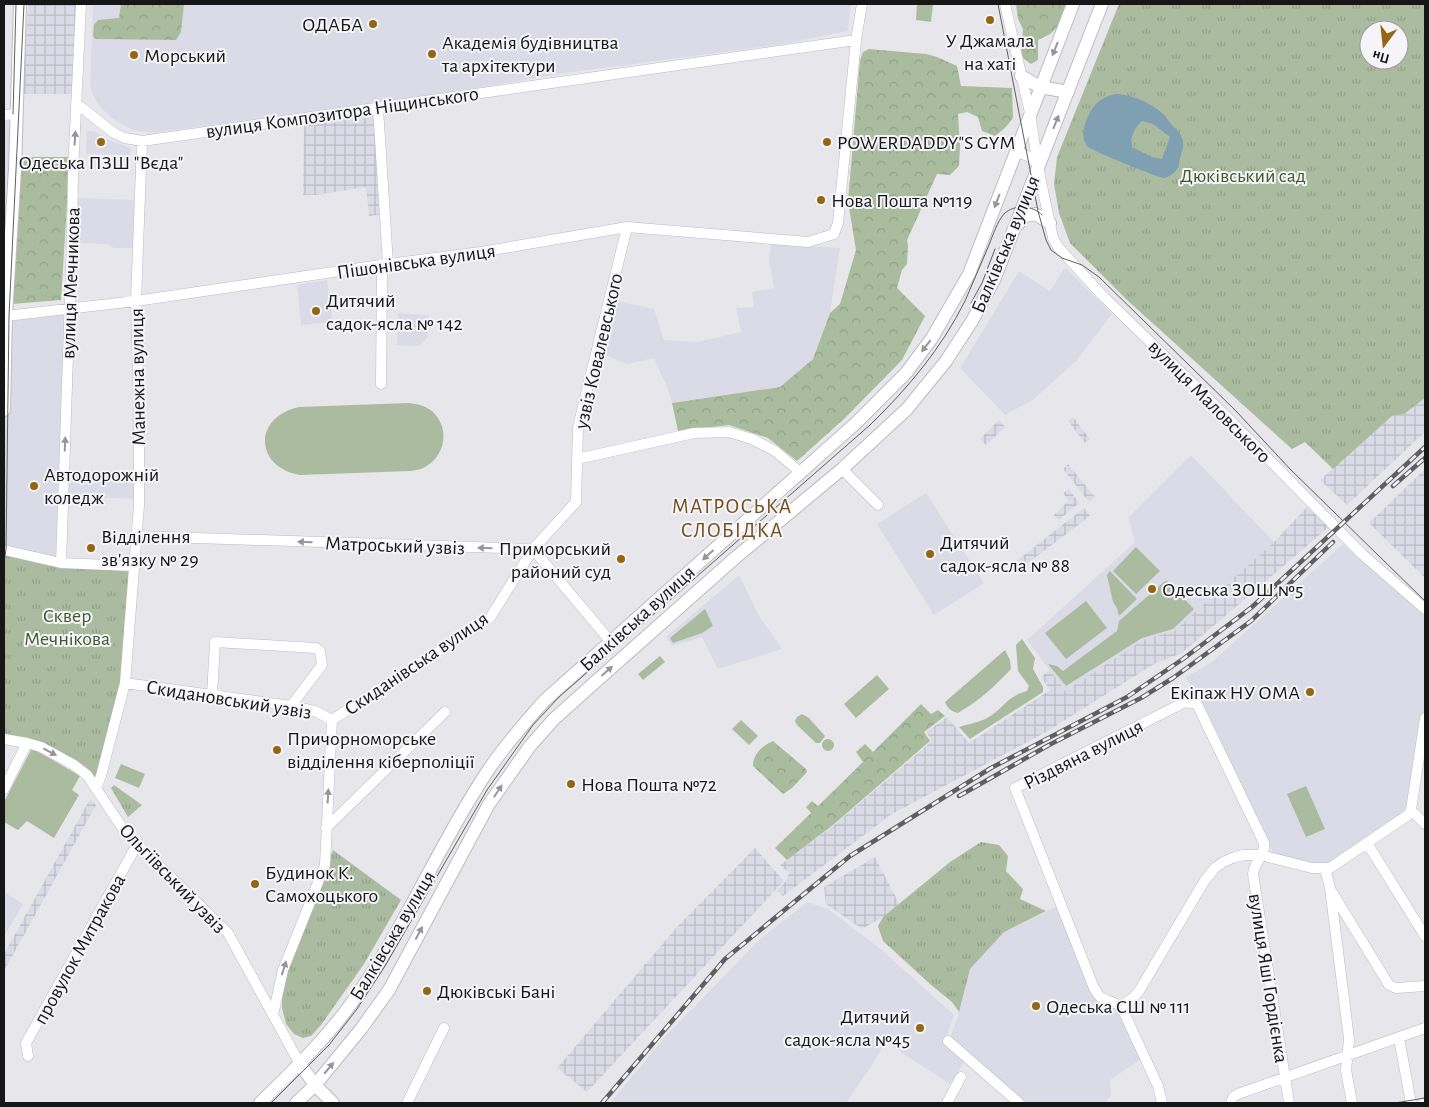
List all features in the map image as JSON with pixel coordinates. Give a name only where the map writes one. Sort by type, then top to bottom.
[{"type":"main road","points":[[4,410],[10,115],[20,4]]},
{"type":"main road","name":"Балківська вулиця","points":[[260,1103],[327,1035],[363,987],[487,772],[510,740],[544,701],[862,417],[906,373],[932,338],[968,274],[1073,4]]},
{"type":"main road","name":"Балківська вулиця","points":[[296,1103],[315,1086],[361,1029],[389,990],[489,804],[530,746],[554,719],[735,558],[842,469],[907,409],[946,361],[972,321],[994,280],[1102,4]]},
{"type":"main road","points":[[1021,76],[1040,87],[1068,92]]},
{"type":"main road","points":[[1013,228],[1025,216],[1035,214],[1050,223]]},
{"type":"main road","points":[[300,1064],[315,1086],[333,1103]]},
{"type":"street","name":"вулиця Мечникова","points":[[61,563],[73,172],[81,4]]},
{"type":"street","points":[[856,40],[862,4]]},
{"type":"street","name":"вулиця Маловського","points":[[1005,4],[1030,113],[1038,167],[1053,238],[1058,247],[1101,294],[1225,415],[1362,554],[1425,609]]},
{"type":"street","name":"вулиця Композитора Ніщинського","points":[[77,104],[114,133],[125,138],[142,141],[856,40]]},
{"type":"street","name":"Пішонівська вулиця","points":[[6,316],[136,301],[480,252],[627,228],[808,242],[826,237],[834,234],[838,223],[856,40]]},
{"type":"street","points":[[378,108],[388,264],[382,272],[381,384]]},
{"type":"street","name":"Манежна вулиця","points":[[96,788],[101,776],[125,683],[139,505],[136,301],[142,141]]},
{"type":"street","points":[[1016,151],[1032,158],[1038,167]]},
{"type":"street","name":"узвіз Ковалевського","points":[[533,549],[576,502],[578,427],[627,228]]},
{"type":"street","points":[[577,459],[694,433],[729,432],[752,439],[775,451],[800,472]]},
{"type":"street","points":[[842,469],[878,505]]},
{"type":"street","name":"Матроський узвіз","points":[[136,536],[533,549]]},
{"type":"street","points":[[533,549],[611,642]]},
{"type":"street","name":"Скиданівська вулиця","points":[[273,1015],[283,970],[325,865],[332,720],[490,618],[533,549]]},
{"type":"street","points":[[4,550],[61,563],[133,566]]},
{"type":"street","points":[[212,695],[215,642],[316,648],[320,651],[322,665],[291,706]]},
{"type":"street","name":"Скидановський узвіз","points":[[125,683],[291,706],[314,711],[332,720]]},
{"type":"street","name":"Різдвяна вулиця","points":[[1121,1006],[1100,997],[1094,988],[1015,788],[1185,702],[1192,702],[1197,704],[1262,838],[1264,848],[1261,855]]},
{"type":"street","points":[[326,828],[445,712]]},
{"type":"street","points":[[1162,1103],[1158,1086],[1121,1006],[1139,991],[1205,880],[1215,868],[1235,857],[1261,855],[1312,868],[1325,869],[1335,866],[1408,815],[1411,810],[1425,720]]},
{"type":"street","name":"Ольгіївський узвіз","points":[[4,739],[41,747],[87,775],[125,832],[228,933],[300,1064]]},
{"type":"street","points":[[4,789],[27,743]]},
{"type":"street","points":[[1411,810],[1425,824]]},
{"type":"street","name":"провулок Митракова","points":[[28,1056],[26,1043],[138,843]]},
{"type":"street","points":[[1367,843],[1425,936]]},
{"type":"street","name":"вулиця Яші Гордієнка","points":[[1261,855],[1255,864],[1253,874],[1289,1103]]},
{"type":"street","points":[[1325,869],[1330,888],[1349,1039],[1346,1070],[1352,1103]]},
{"type":"street","points":[[1330,888],[1389,985],[1396,988],[1425,986]]},
{"type":"street","points":[[407,1103],[444,1028]]},
{"type":"street","points":[[1231,1103],[1233,1097],[1238,1094],[1284,1076],[1348,1057],[1425,1028]]},
{"type":"street","points":[[1399,1038],[1411,1103]]},
{"type":"street","points":[[948,1041],[1019,1103]]},
{"type":"street","points":[[947,1103],[961,1077]]},
{"type":"shaded area","points":[[28,4],[80,4],[77,94],[23,94]]},
{"type":"shaded area","points":[[93,4],[851,4],[848,31],[784,44],[565,73],[321,114],[321,112],[265,118],[152,133],[133,130],[111,118],[97,103],[92,93],[90,86]]},
{"type":"shaded area","points":[[377,108],[385,214],[369,216],[366,187],[316,195],[303,195],[304,118]]},
{"type":"shaded area","points":[[4,121],[15,122],[9,248],[4,249]]},
{"type":"shaded area","name":"Одеська ПЗШ \"Вєда\"","points":[[87,131],[94,131],[111,141],[131,148],[130,155],[86,154]]},
{"type":"shaded area","points":[[74,198],[135,200],[134,248],[114,248],[107,244],[72,243]]},
{"type":"shaded area","points":[[771,244],[840,248],[830,313],[813,359],[780,387],[672,403],[654,358],[627,364],[606,355],[617,301],[654,309],[664,340],[697,342],[741,332],[736,308],[754,307],[752,292],[774,288],[769,260]]},
{"type":"shaded area","points":[[1066,268],[1112,314],[1076,361],[1033,400],[1005,415],[960,368],[1019,271],[1050,291]]},
{"type":"shaded area","name":"Дитячий садок-ясла № 142","points":[[327,280],[333,322],[301,325],[297,285]]},
{"type":"shaded area","name":"Автодорожній коледж","points":[[69,310],[61,562],[4,550],[4,423],[7,317]]},
{"type":"shaded area","points":[[398,313],[429,315],[428,337],[419,346],[397,345]]},
{"type":"shaded area","points":[[1425,398],[1425,432],[1347,505],[1320,480],[1392,416],[1404,414]]},
{"type":"shaded area","points":[[1073,417],[1090,439],[1085,443],[1068,421]]},
{"type":"shaded area","points":[[999,420],[1005,427],[986,445],[980,439]]},
{"type":"shaded area","name":"Одеська ЗОШ №5","points":[[1191,455],[1274,542],[1174,631],[1143,640],[1065,691],[1027,640],[1135,542],[1128,518]]},
{"type":"shaded area","points":[[1068,464],[1095,497],[1089,502],[1063,469]]},
{"type":"shaded area","points":[[1425,469],[1425,578],[1369,523]]},
{"type":"shaded area","points":[[65,470],[137,471],[135,499],[64,498]]},
{"type":"shaded area","points":[[1069,489],[1079,503],[1059,520],[1054,515],[1068,501],[1072,505],[1063,493]]},
{"type":"shaded area","name":"Дитячий садок-ясла № 88","points":[[926,493],[984,583],[934,615],[877,524]]},
{"type":"shaded area","points":[[1307,507],[1329,527],[1182,653],[1154,664],[1046,732],[892,814],[783,896],[777,891],[786,881],[789,873],[780,865],[833,826],[932,741],[926,732],[947,717],[969,743],[1050,690],[1041,677],[1050,670],[1065,691],[1143,640],[1174,631],[1274,542]]},
{"type":"shaded area","points":[[1084,508],[1090,516],[1015,573],[1010,566]]},
{"type":"shaded area","name":"Екіпаж НУ ОМА","points":[[1343,544],[1425,616],[1425,707],[1408,810],[1331,865],[1276,858],[1186,677],[1212,662]]},
{"type":"shaded area","points":[[739,575],[759,616],[782,649],[718,669],[702,637],[672,646],[666,637]]},
{"type":"shaded area","points":[[90,799],[96,805],[4,971],[4,954]]},
{"type":"shaded area","points":[[755,848],[784,881],[587,1092],[557,1068],[676,928]]},
{"type":"shaded area","points":[[875,857],[900,905],[862,929],[826,904],[824,887]]},
{"type":"shaded area","points":[[4,892],[23,904],[4,937]]},
{"type":"shaded area","points":[[807,902],[828,909],[882,950],[954,1015],[945,1042],[965,1061],[950,1084],[885,1042],[873,1064],[846,1103],[610,1103],[664,1038],[759,940]]},
{"type":"shaded area","name":"Одеська СШ № 111","points":[[1060,905],[1095,993],[1118,1009],[1141,1059],[1110,1080],[1111,1096],[1107,1099],[1108,1103],[1020,1103],[949,1041],[970,969],[1004,932]]},
{"type":"green space","points":[[121,4],[184,4],[181,32],[176,40],[96,39],[93,36],[94,25],[98,20],[119,18]]},
{"type":"green space","points":[[917,4],[933,4],[931,22],[916,20]]},
{"type":"green space","points":[[1016,4],[1069,4],[1062,13],[1062,20],[1059,26],[1050,34],[1038,40],[1038,60],[1031,64],[1021,54],[1023,29],[1018,19]]},
{"type":"green space","name":"Дюківський сад","points":[[1119,4],[1425,4],[1425,398],[1404,414],[1392,416],[1333,469],[1305,442],[1292,449],[1127,300],[1070,243],[1059,213],[1054,184],[1057,157]]},
{"type":"green space","points":[[869,49],[926,54],[937,57],[957,66],[961,86],[1012,88],[1013,118],[995,136],[982,131],[978,117],[967,112],[958,114],[959,166],[950,175],[937,174],[907,240],[907,264],[902,270],[897,288],[925,316],[902,360],[845,418],[797,461],[768,438],[729,425],[678,431],[672,403],[780,387],[813,359],[830,313],[840,304],[856,250],[848,201],[860,60],[863,52]]},
{"type":"green space","points":[[19,157],[70,157],[61,300],[12,304]]},
{"type":"green space","points":[[409,403],[422,406],[434,413],[442,427],[443,442],[441,450],[432,462],[422,469],[300,475],[285,470],[274,462],[267,453],[265,442],[267,431],[273,421],[284,412],[299,407]]},
{"type":"green space","points":[[1136,547],[1160,571],[1136,594],[1113,571]]},
{"type":"green space","name":"Сквер Мечнікова","points":[[4,550],[61,563],[133,566],[125,683],[101,776],[90,779],[41,747],[4,739]]},
{"type":"green space","points":[[1110,571],[1137,599],[1119,616],[1113,602],[1107,575]]},
{"type":"green space","points":[[1165,581],[1194,609],[1173,629],[1142,638],[1066,686],[1048,664],[1057,666],[1063,671],[1117,631],[1119,621]]},
{"type":"green space","points":[[1086,601],[1107,628],[1066,659],[1045,633]]},
{"type":"green space","points":[[705,609],[713,626],[702,633],[673,643],[670,638]]},
{"type":"green space","points":[[1022,639],[1035,658],[1033,669],[1043,687],[1043,692],[970,739],[959,727],[987,718],[1009,700],[1027,691],[1029,686],[1018,671],[1016,645]]},
{"type":"green space","points":[[1005,650],[1010,660],[1011,669],[986,693],[966,708],[958,713],[950,709],[945,702]]},
{"type":"green space","points":[[660,656],[665,662],[643,680],[638,674]]},
{"type":"green space","points":[[877,675],[889,689],[856,718],[844,704]]},
{"type":"green space","points":[[921,704],[931,714],[938,710],[945,716],[924,732],[930,741],[833,825],[787,860],[775,848],[811,813],[806,807],[812,801],[818,806],[863,762],[856,752],[865,744],[873,752]]},
{"type":"green space","points":[[802,714],[809,718],[825,736],[820,743],[816,743],[797,725],[795,721]]},
{"type":"green space","points":[[741,720],[758,736],[749,745],[732,729]]},
{"type":"green space","points":[[826,739],[830,739],[834,745],[830,751],[826,751],[822,747],[822,743]]},
{"type":"green space","points":[[773,741],[806,769],[807,772],[792,788],[783,794],[753,766],[759,751]]},
{"type":"green space","points":[[32,748],[80,776],[72,790],[79,795],[54,838],[27,821],[18,830],[4,822],[4,802]]},
{"type":"green space","points":[[121,764],[145,774],[139,788],[115,778]]},
{"type":"green space","points":[[114,785],[142,805],[128,817],[111,788]]},
{"type":"green space","points":[[1306,786],[1325,829],[1306,837],[1287,794]]},
{"type":"green space","points":[[981,842],[999,845],[1008,856],[1006,871],[1023,889],[1020,899],[1046,911],[1004,932],[970,969],[959,1012],[952,1002],[883,941],[878,926],[883,917],[950,862]]},
{"type":"green space","points":[[333,850],[401,900],[364,964],[321,1025],[311,1036],[303,1038],[294,1034],[286,1024],[282,1008],[285,971]]},
{"type":"water","points":[[1116,94],[1134,97],[1152,106],[1163,114],[1180,134],[1183,144],[1179,167],[1170,175],[1164,178],[1160,177],[1088,147],[1085,142],[1084,130],[1091,111],[1098,102]],"holes":[[[1142,121],[1153,124],[1170,137],[1162,159],[1152,157],[1132,147],[1131,144],[1132,136],[1139,123]]]},
{"type":"tram line","points":[[13,114],[16,4]]},
{"type":"tram line","points":[[4,561],[6,550],[9,316],[24,4]]},
{"type":"tram line","points":[[998,4],[1038,211],[1046,240],[1051,250],[1062,258],[1082,265],[1099,277],[1236,411],[1290,469],[1425,601]]},
{"type":"tram line","points":[[271,1103],[329,1045],[357,1009],[385,966],[487,790],[533,725],[559,697],[870,425],[898,397],[923,367],[956,319],[997,225],[1004,214],[1018,207],[1023,207],[1034,209],[1042,215]]},
{"type":"tram line","points":[[971,303],[982,283],[995,249]]},
{"type":"tram line","points":[[1395,1103],[1425,1098]]},
{"type":"railway","points":[[602,1103],[725,959],[850,856],[991,768],[1127,697],[1183,659],[1252,607],[1425,447]]},
{"type":"railway","points":[[1393,486],[1425,458]]},
{"type":"railway","points":[[959,796],[1049,745],[1141,698],[1173,678],[1251,621],[1333,542]]},
{"type":"place","name":"У Джамала на хаті","points":[[990,20]]},
{"type":"place","name":"ОДАБА","points":[[373,24]]},
{"type":"place","name":"Академія будівництва та архітектури","points":[[432,54]]},
{"type":"place","name":"Морський","points":[[134,55]]},
{"type":"place","name":"Одеська ПЗШ \"Вєда\"","points":[[101,142]]},
{"type":"place","name":"POWERDADDY\"S GYM","points":[[827,142]]},
{"type":"place","name":"Нова Пошта №119","points":[[821,200]]},
{"type":"place","name":"Дитячий садок-ясла № 142","points":[[316,311]]},
{"type":"place","name":"Автодорожній коледж","points":[[34,486]]},
{"type":"place","name":"Відділення зв'язку № 29","points":[[91,548]]},
{"type":"place","name":"Дитячий садок-ясла № 88","points":[[930,554]]},
{"type":"place","name":"Приморський районий суд","points":[[621,559]]},
{"type":"place","name":"Одеська ЗОШ №5","points":[[1152,589]]},
{"type":"place","name":"Екіпаж НУ ОМА","points":[[1310,692]]},
{"type":"place","name":"Причорноморське відділення кіберполіції","points":[[277,750]]},
{"type":"place","name":"Нова Пошта №72","points":[[571,784]]},
{"type":"place","name":"Будинок К. Самохоцького","points":[[255,884]]},
{"type":"place","name":"Дюківські Бані","points":[[427,991]]},
{"type":"place","name":"Одеська СШ № 111","points":[[1036,1006]]},
{"type":"place","name":"Дитячий садок-ясла №45","points":[[920,1028]]},
{"type":"district","name":"МАТРОСЬКА СЛОБІДКА","points":[[732,518]]}]
